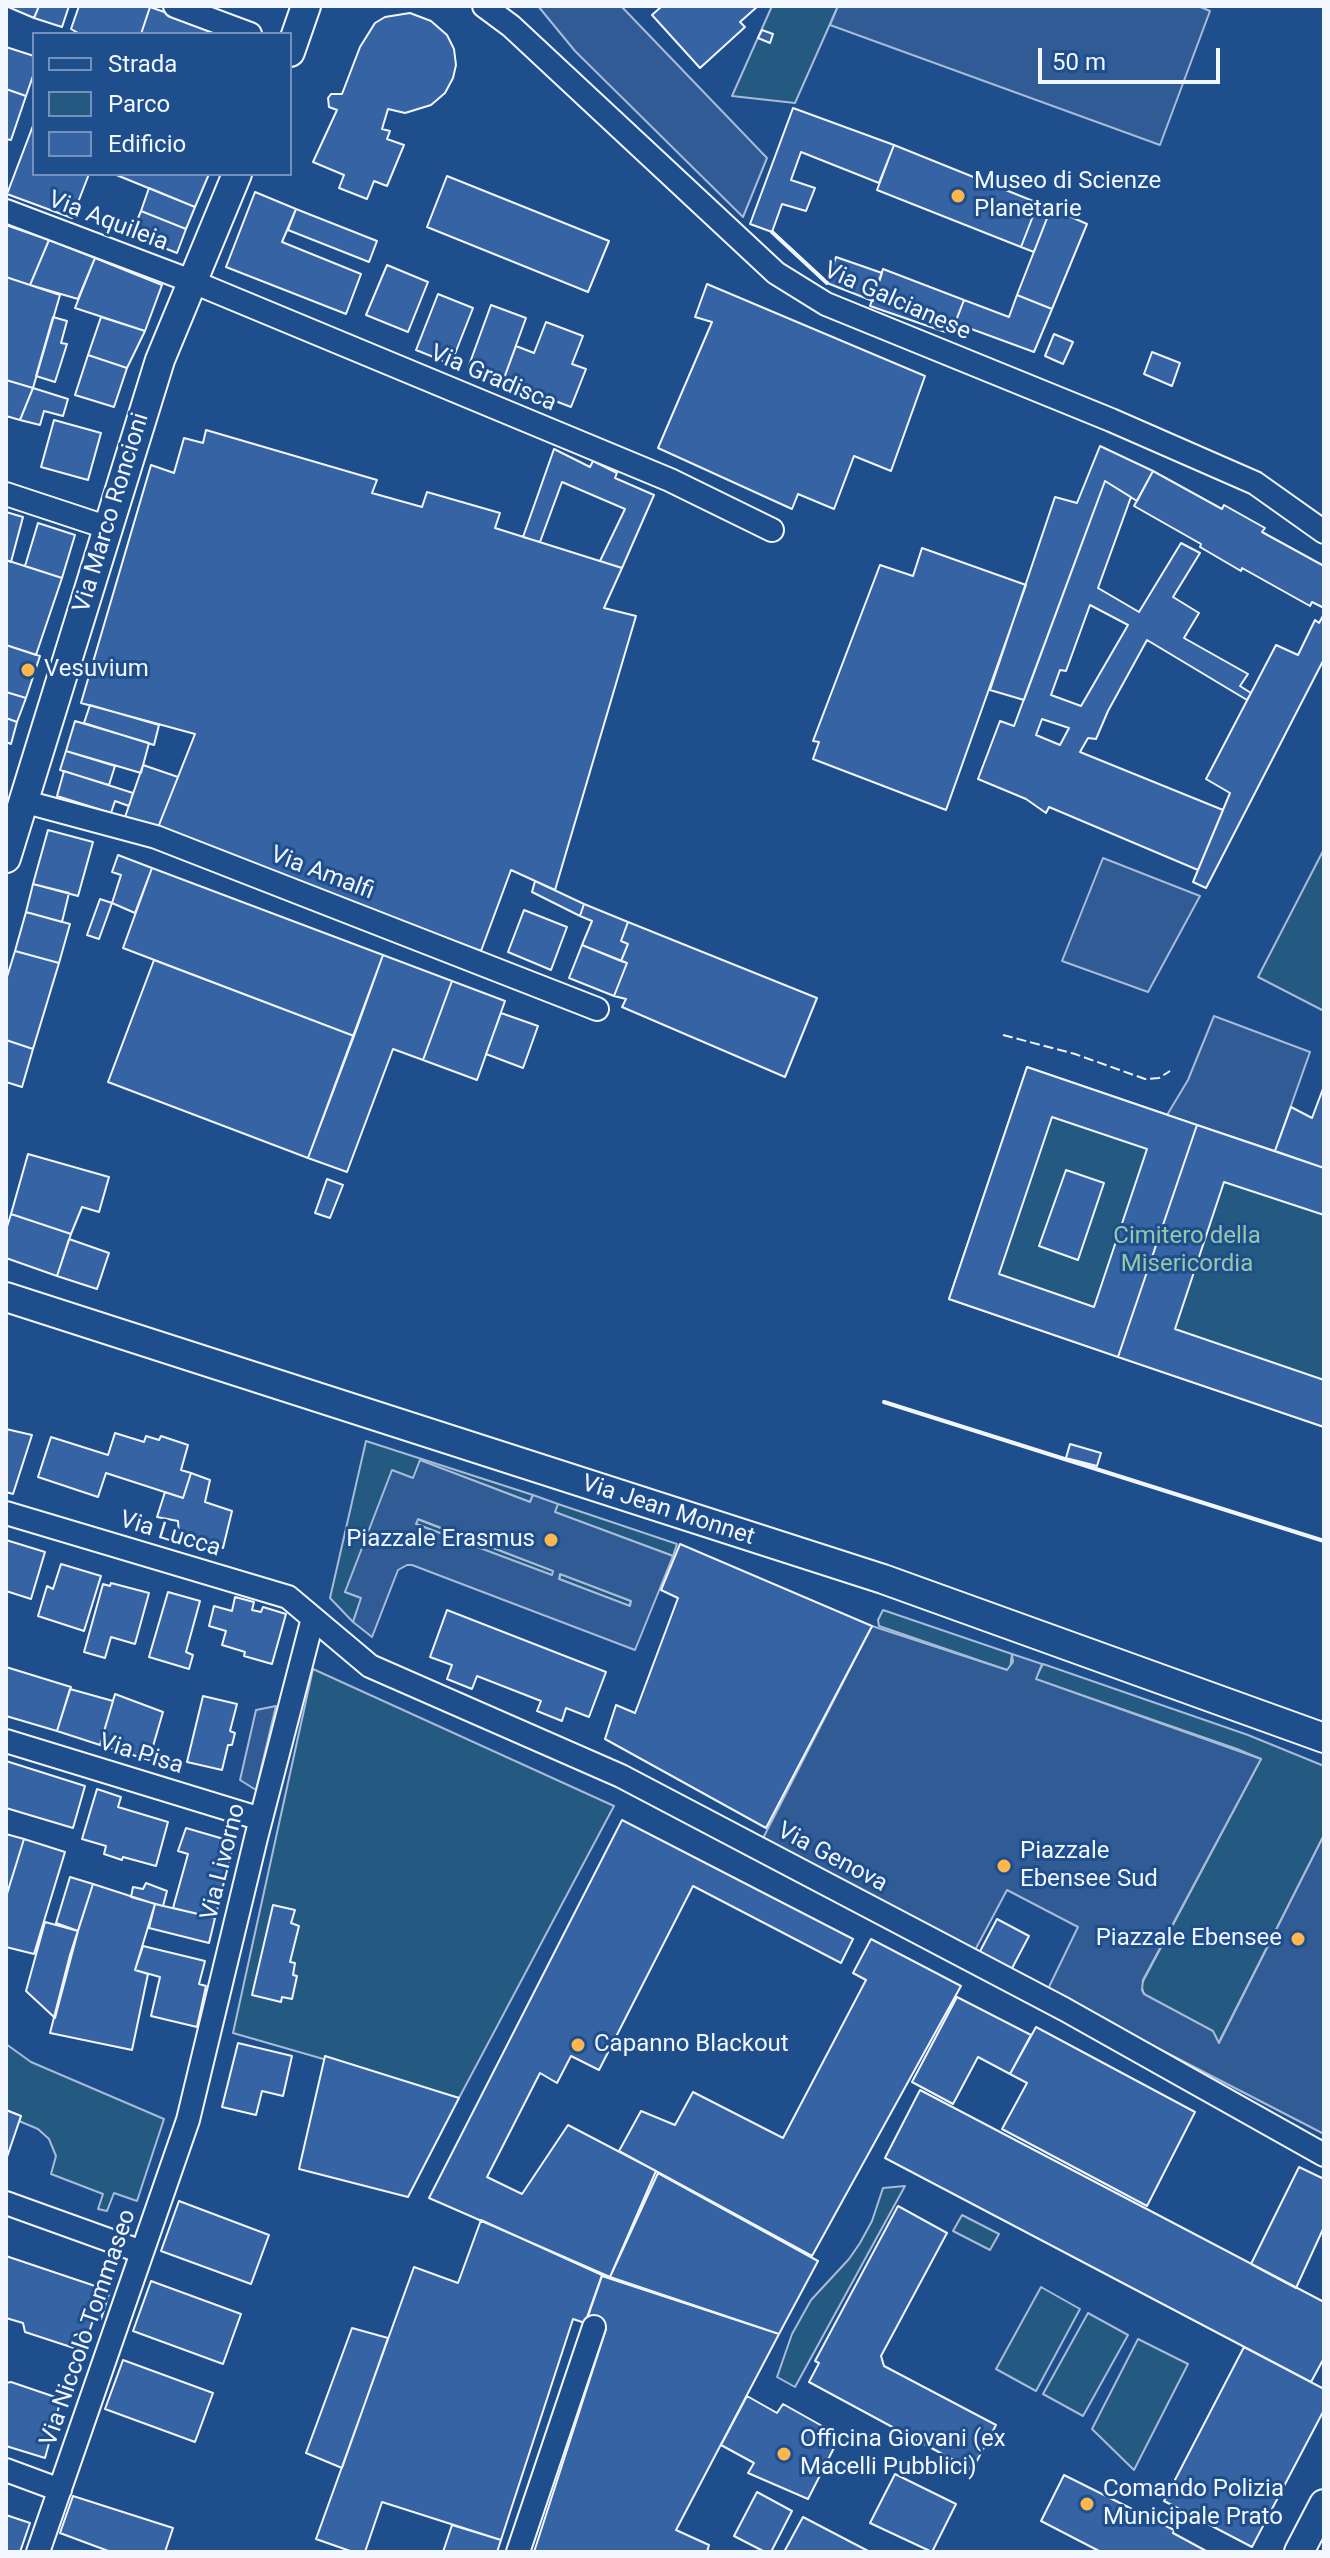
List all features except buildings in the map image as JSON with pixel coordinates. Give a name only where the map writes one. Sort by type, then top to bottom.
[{"type":"street","points":[[175,6],[245,32]]},
{"type":"street","points":[[285,6],[290,32]]},
{"type":"street","points":[[292,46],[306,6]]},
{"type":"street","points":[[292,46],[327,6]]},
{"type":"street","name":"Via Galcianese","points":[[484,6],[506,16],[776,273],[826,304],[1255,483],[1324,532]]},
{"type":"street","name":"Via Marco Roncioni","points":[[6,858],[160,360],[236,176]]},
{"type":"street","name":"Via Aquileia","points":[[6,211],[191,281]]},
{"type":"street","name":"Via Gradisca","points":[[191,281],[670,480],[772,530]]},
{"type":"street","points":[[6,494],[106,527]]},
{"type":"street","name":"Via Amalfi","points":[[22,801],[156,837],[597,1009]]},
{"type":"street","name":"Via Jean Monnet","points":[[7,1296],[883,1579],[1324,1738]]},
{"type":"street","name":"Via Lucca","points":[[6,1513],[288,1597],[313,1618]]},
{"type":"street","name":"Via Livorno","points":[[188,2120],[313,1618]]},
{"type":"street","name":"Via Genova","points":[[313,1618],[370,1666],[621,1776],[1064,2009],[1324,2155]]},
{"type":"street","name":"Via Pisa","points":[[6,1741],[261,1819]]},
{"type":"street","name":"Via Niccolò Tommaseo","points":[[38,2552],[188,2120]]},
{"type":"street","points":[[6,2203],[142,2252]]},
{"type":"street","points":[[518,2552],[594,2327]]},
{"type":"street","points":[[6,2470],[60,2490]]},
{"type":"street","points":[[1299,2552],[1324,2504]]},
{"type":"green space","points":[[772,6],[838,6],[795,103],[732,96]]},
{"type":"green space","points":[[1324,849],[1324,1011],[1258,977]]},
{"type":"green space","name":"Cimitero della Misericordia","points":[[1027,1067],[1324,1168],[1324,1427],[949,1299]]},
{"type":"green space","points":[[366,1441],[533,1495],[530,1502],[420,1461],[414,1478],[345,1592],[362,1598],[353,1622],[330,1598]]},
{"type":"green space","points":[[558,1504],[677,1544],[673,1556],[554,1512]]},
{"type":"green space","points":[[417,1519],[554,1571],[552,1576],[416,1524]]},
{"type":"green space","points":[[561,1574],[631,1601],[629,1606],[559,1579]]},
{"type":"green space","points":[[883,1610],[1012,1654],[1010,1669],[879,1626],[878,1620]]},
{"type":"green space","points":[[1043,1664],[1248,1735],[1324,1766],[1324,1835],[1218,2044],[1144,1994],[1141,1985],[1261,1759],[1035,1679]]},
{"type":"green space","points":[[313,1669],[614,1806],[459,2098],[233,2033]]},
{"type":"green space","points":[[6,2044],[31,2062],[164,2119],[137,2201],[114,2193],[107,2211],[98,2209],[103,2194],[51,2174],[56,2156],[49,2139],[38,2129],[19,2121],[21,2116],[6,2110]]},
{"type":"green space","points":[[905,2186],[795,2387],[777,2377],[792,2334],[811,2300],[860,2243],[872,2221],[883,2188]]},
{"type":"green space","points":[[962,2215],[999,2234],[990,2250],[953,2231]]},
{"type":"green space","points":[[1041,2287],[1080,2309],[1036,2391],[996,2369]]},
{"type":"green space","points":[[1088,2313],[1128,2335],[1083,2416],[1043,2394]]},
{"type":"green space","points":[[1138,2339],[1188,2364],[1134,2470],[1092,2429]]},
{"type":"shaded area","points":[[538,6],[621,6],[767,158],[743,217],[575,51]]},
{"type":"shaded area","points":[[838,6],[1198,6],[1210,11],[1160,145],[830,25]]},
{"type":"shaded area","points":[[1103,858],[1200,896],[1148,992],[1062,961]]},
{"type":"shaded area","points":[[1214,1016],[1310,1052],[1275,1151],[1167,1115],[1188,1080]]},
{"type":"shaded area","name":"Piazzale Erasmus","points":[[420,1460],[530,1502],[533,1495],[558,1504],[555,1512],[673,1556],[635,1650],[412,1565],[398,1570],[372,1637],[353,1622],[361,1598],[345,1592],[392,1470],[413,1478]],"holes":[[[418,1519],[553,1571],[552,1575],[416,1524]],[[560,1574],[631,1601],[630,1606],[559,1579]]]},
{"type":"shaded area","name":"Piazzale Ebensee Sud","points":[[872,1626],[1007,1670],[1013,1662],[1012,1654],[1042,1664],[1036,1679],[1261,1759],[1143,1980],[1142,1990],[1144,1994],[1213,2031],[1219,2043],[1324,1835],[1324,2134],[1047,1991],[1078,1927],[1007,1890],[974,1952],[760,1844]]},
{"type":"shaded area","points":[[276,1706],[256,1790],[240,1780],[256,1710]]},
{"type":"fence","points":[[1003,1035],[1075,1054],[1145,1079],[1159,1078],[1170,1071]]},
{"type":"wall","points":[[772,232],[827,283]]},
{"type":"wall","points":[[884,1402],[1324,1541]]},
{"type":"place","name":"Museo di Scienze Planetarie","points":[[958,196]]},
{"type":"place","name":"Vesuvium","points":[[28,670]]},
{"type":"place","name":"Piazzale Erasmus","points":[[551,1540]]},
{"type":"place","name":"Piazzale Ebensee Sud","points":[[1004,1866]]},
{"type":"place","name":"Piazzale Ebensee","points":[[1298,1939]]},
{"type":"place","name":"Capanno Blackout","points":[[578,2045]]},
{"type":"place","name":"Officina Giovani (ex Macelli Pubblici)","points":[[784,2454]]},
{"type":"place","name":"Comando Polizia Municipale Prato","points":[[1087,2504]]}]
